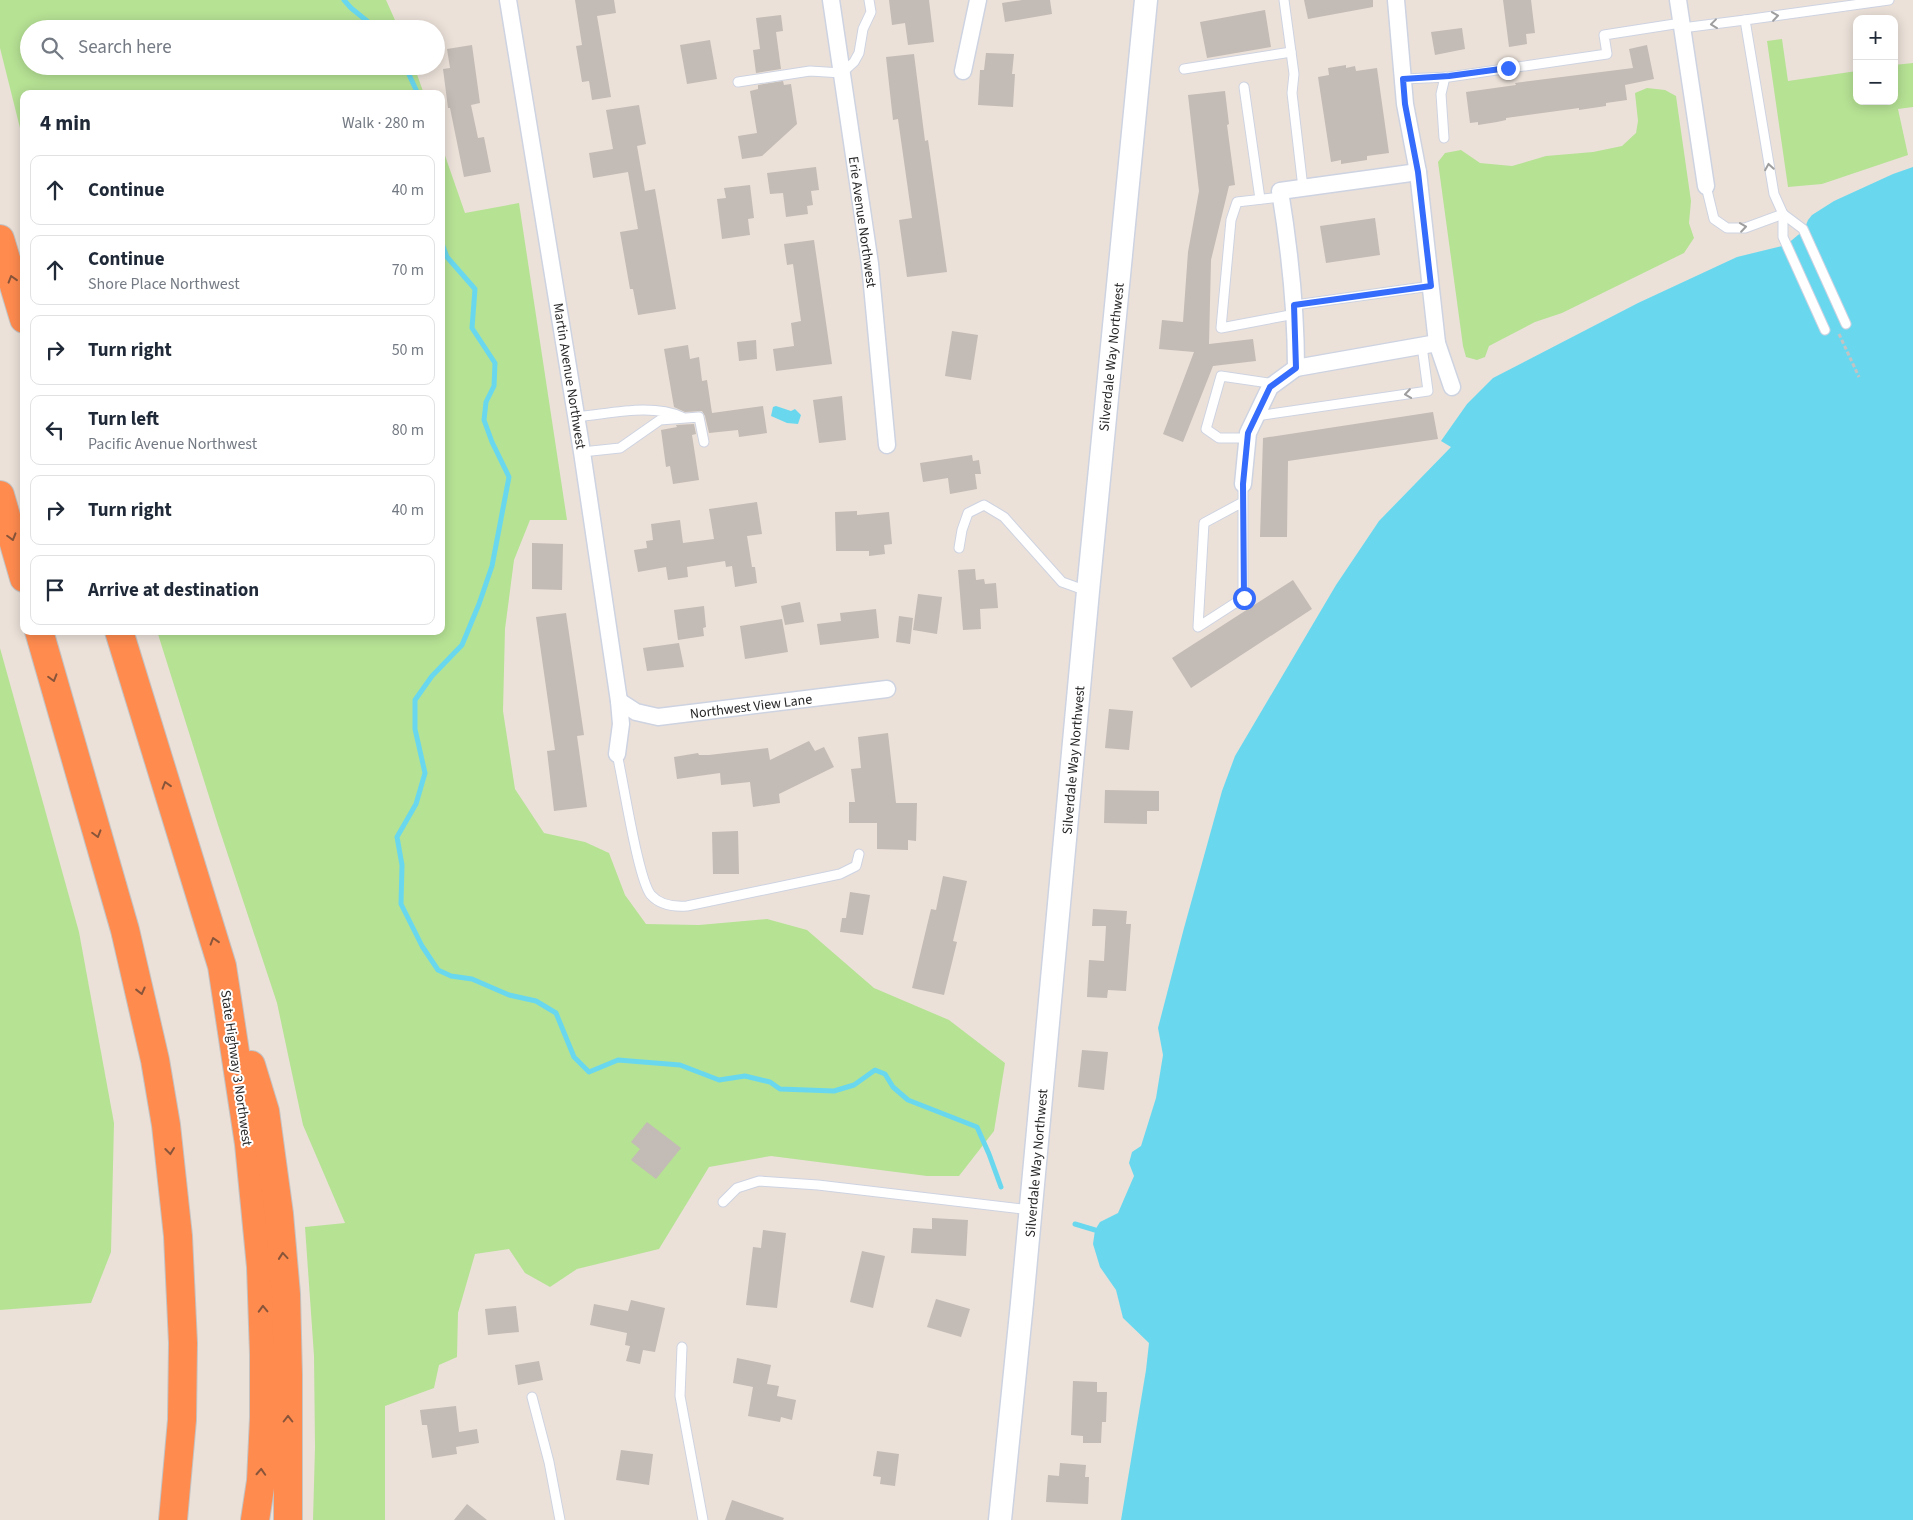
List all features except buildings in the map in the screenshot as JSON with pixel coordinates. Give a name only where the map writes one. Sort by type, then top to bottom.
[{"type":"highway","points":[[0,239],[20,306]]},
{"type":"highway","points":[[0,496],[20,564]]},
{"type":"highway","points":[[40,635],[125,930],[155,1060],[168,1134],[178,1236],[183,1343],[182,1420],[173,1520]]},
{"type":"highway","name":"State Highway 3 Northwest","points":[[120,635],[222,966],[250,1153],[261,1267],[264,1418],[261,1482],[256,1520]]},
{"type":"highway","points":[[222,966],[265,1111],[279,1214],[286,1294],[288,1520]]},
{"type":"highway","points":[[157,1520],[182,1420]]},
{"type":"main road","name":"Silverdale Way Northwest","points":[[1000,1520],[1146,0]]},
{"type":"street","name":"Martin Avenue Northwest","points":[[508,0],[582,452],[619,701],[618,754]]},
{"type":"street","name":"Erie Avenue Northwest","points":[[831,0],[870,264],[887,445]]},
{"type":"street","points":[[963,71],[978,0]]},
{"type":"street","points":[[1396,0],[1405,104],[1418,172],[1431,286],[1429,344],[1452,387]]},
{"type":"street","points":[[1678,0],[1706,186]]},
{"type":"street","points":[[1296,368],[1295,310],[1291,261],[1280,191],[1418,172]]},
{"type":"street","points":[[1243,484],[1248,433],[1270,387],[1296,368],[1429,344]]},
{"type":"street","name":"Northwest View Lane","points":[[619,701],[636,712],[658,717],[887,689]]},
{"type":"lane","points":[[738,82],[810,71],[842,73],[854,62],[859,53],[863,29],[871,12],[869,0]]},
{"type":"lane","points":[[1284,0],[1294,74],[1292,93],[1303,188]]},
{"type":"lane","points":[[1403,79],[1445,77],[1607,54],[1604,36],[1682,25],[1745,20],[1834,4],[1890,0]]},
{"type":"lane","points":[[1745,20],[1774,194],[1783,214],[1783,237],[1825,330]]},
{"type":"lane","points":[[1184,69],[1291,52]]},
{"type":"lane","points":[[1444,138],[1441,94],[1445,77]]},
{"type":"lane","points":[[1244,87],[1260,199]]},
{"type":"lane","points":[[1706,186],[1714,219],[1727,228],[1745,228],[1783,214]]},
{"type":"lane","points":[[1281,197],[1237,202],[1230,220],[1221,328],[1295,310],[1431,286]]},
{"type":"lane","points":[[1783,214],[1803,229],[1846,324]]},
{"type":"lane","points":[[1256,416],[1428,391],[1429,344]]},
{"type":"lane","points":[[1247,438],[1220,438],[1206,429],[1221,376],[1275,384]]},
{"type":"lane","points":[[576,417],[656,409],[671,412],[684,418]]},
{"type":"lane","points":[[582,452],[620,448],[660,420],[684,418],[699,418],[704,442]]},
{"type":"lane","points":[[1243,484],[1244,598],[1198,627],[1204,522],[1243,502]]},
{"type":"lane","points":[[959,548],[962,530],[968,513],[984,505],[1004,517],[1062,582],[1088,591]]},
{"type":"lane","points":[[618,754],[639,863],[646,885],[651,894],[668,905],[687,906],[840,874],[856,866],[859,854]]},
{"type":"lane","points":[[723,1202],[736,1188],[759,1182],[818,1185],[1031,1210]]},
{"type":"lane","points":[[682,1347],[680,1396],[703,1520]]},
{"type":"lane","points":[[532,1397],[550,1462],[560,1520]]},
{"type":"green space","points":[[0,0],[386,0],[395,20],[20,20],[20,75],[417,75],[423,90],[20,90],[20,128],[0,48]]},
{"type":"green space","points":[[1782,39],[1788,81],[1853,72],[1853,105],[1898,105],[1898,65],[1913,63],[1913,107],[1898,109],[1908,155],[1822,184],[1788,187],[1767,41]]},
{"type":"green space","points":[[1647,88],[1665,90],[1676,96],[1691,201],[1689,223],[1694,238],[1684,253],[1562,313],[1535,322],[1489,346],[1485,357],[1477,360],[1466,357],[1438,162],[1445,153],[1461,150],[1480,163],[1512,166],[1546,156],[1593,152],[1622,146],[1636,133],[1638,121],[1635,93]]},
{"type":"green space","points":[[445,156],[465,213],[519,203],[567,520],[530,520],[514,560],[505,629],[503,711],[515,789],[544,833],[585,842],[609,853],[625,895],[646,924],[699,925],[767,919],[807,930],[874,988],[949,1020],[1005,1063],[994,1131],[959,1176],[927,1176],[771,1156],[709,1167],[659,1249],[577,1269],[550,1287],[525,1273],[509,1249],[475,1254],[458,1313],[457,1357],[439,1365],[434,1388],[385,1406],[385,1520],[313,1520],[315,1447],[314,1356],[305,1227],[345,1223],[303,1125],[277,1003],[158,635],[445,635]]},
{"type":"green space","points":[[0,648],[79,932],[114,1123],[111,1252],[91,1303],[0,1310]]},
{"type":"water","points":[[1913,167],[1913,1520],[1121,1520],[1149,1343],[1123,1318],[1116,1290],[1100,1267],[1093,1244],[1095,1230],[1100,1222],[1118,1213],[1134,1176],[1129,1163],[1132,1152],[1141,1146],[1156,1098],[1163,1055],[1158,1028],[1222,791],[1235,756],[1336,585],[1379,521],[1451,447],[1441,441],[1467,404],[1493,378],[1638,303],[1737,257],[1786,245],[1804,230],[1812,215],[1834,201]]},
{"type":"water","points":[[776,406],[791,411],[795,409],[801,415],[798,424],[787,423],[771,416],[773,407]]},
{"type":"waterway","points":[[344,0],[366,20]]},
{"type":"waterway","points":[[409,75],[416,90]]},
{"type":"waterway","points":[[445,252],[447,257],[475,289],[472,328],[495,363],[494,386],[486,402],[484,420],[492,442],[509,477],[492,566],[462,645],[432,676],[415,700],[415,729],[425,773],[416,804],[397,837],[402,865],[401,904],[422,946],[438,970],[451,976],[472,979],[509,995],[536,1001],[556,1013],[574,1057],[589,1072],[618,1060],[680,1065],[719,1080],[745,1076],[770,1082],[780,1089],[834,1091],[854,1085],[875,1070],[885,1074],[893,1087],[908,1100],[977,1127],[1001,1187]]},
{"type":"waterway","points":[[1075,1224],[1095,1230]]},
{"type":"route","points":[[1244,598],[1243,484],[1248,433],[1270,387],[1296,368],[1294,305],[1431,286],[1418,172],[1405,104],[1403,79],[1449,76],[1508,68]]}]
